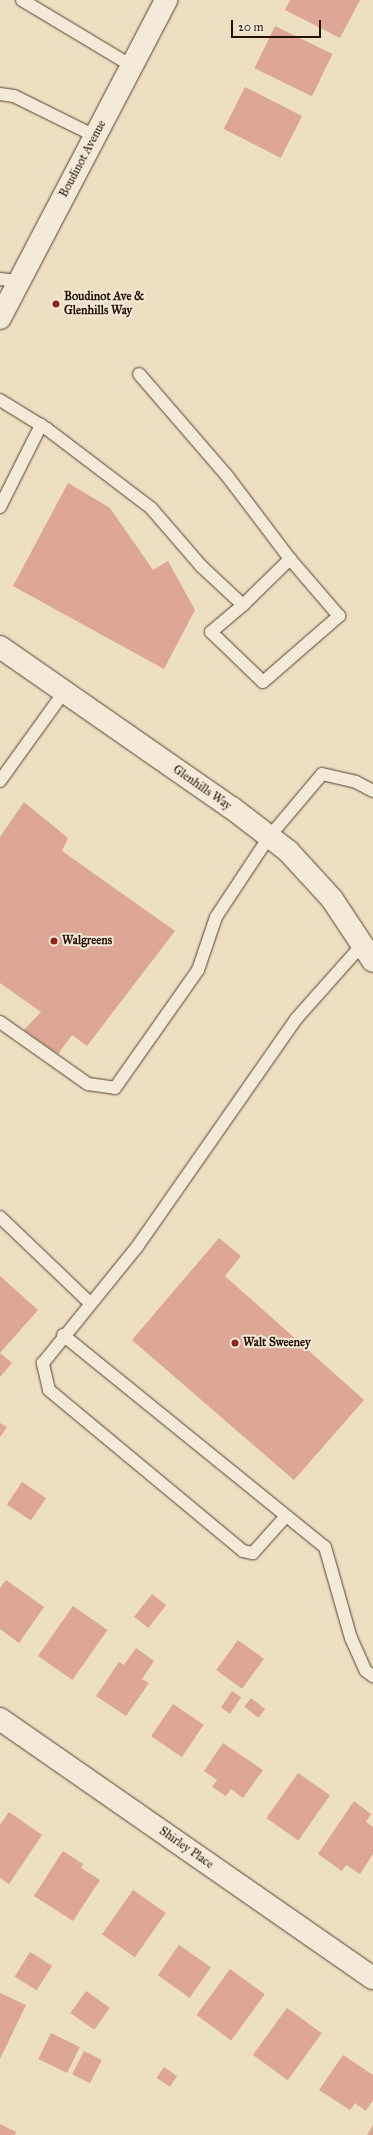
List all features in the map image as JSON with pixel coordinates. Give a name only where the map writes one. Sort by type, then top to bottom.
[{"type":"street","name":"Boudinot Avenue","points":[[0,318],[9,280],[95,136],[166,0]]},
{"type":"street","name":"Glenhills Way","points":[[0,647],[269,837],[288,852],[332,900],[368,953]]},
{"type":"street","name":"Shirley Place","points":[[0,1719],[373,1978]]},
{"type":"lane","points":[[22,0],[132,66]]},
{"type":"lane","points":[[0,94],[14,96],[95,136]]},
{"type":"lane","points":[[139,374],[228,477],[290,559],[339,616],[263,682],[211,632],[243,605],[290,559]]},
{"type":"lane","points":[[0,400],[41,425],[151,508],[202,566],[243,605]]},
{"type":"lane","points":[[0,506],[41,425]]},
{"type":"lane","points":[[0,781],[64,692]]},
{"type":"lane","points":[[0,1022],[88,1084],[114,1088],[198,970],[216,917],[269,837],[322,774],[356,782],[373,790]]},
{"type":"lane","points":[[286,1516],[253,1553],[243,1551],[49,1390],[43,1363],[63,1336],[137,1247],[296,1019],[368,953]]},
{"type":"lane","points":[[0,1217],[90,1303]]},
{"type":"lane","points":[[63,1336],[325,1548],[351,1638],[366,1671],[373,1676]]},
{"type":"building","points":[[290,0],[360,0],[340,38],[285,10]]},
{"type":"building","points":[[275,26],[333,54],[312,96],[254,68]]},
{"type":"building","points":[[245,87],[302,116],[281,158],[224,129]]},
{"type":"building","points":[[68,483],[110,508],[153,570],[168,561],[195,610],[164,669],[13,586]]},
{"type":"building","points":[[24,802],[68,838],[62,851],[175,931],[87,1046],[72,1035],[58,1054],[24,1030],[41,1012],[0,983],[0,837]]},
{"type":"building","points":[[219,1238],[241,1256],[225,1276],[364,1400],[294,1480],[132,1340]]},
{"type":"building","points":[[0,1276],[38,1310],[0,1353]]},
{"type":"building","points":[[0,1353],[12,1363],[0,1377]]},
{"type":"building","points":[[0,1423],[7,1427],[0,1437]]},
{"type":"building","points":[[22,1482],[46,1498],[31,1521],[7,1504]]},
{"type":"building","points":[[6,1580],[44,1607],[19,1643],[0,1629],[0,1588]]},
{"type":"building","points":[[152,1594],[166,1605],[148,1628],[134,1617]]},
{"type":"building","points":[[73,1606],[107,1630],[72,1680],[38,1656]]},
{"type":"building","points":[[238,1640],[264,1659],[242,1689],[216,1670]]},
{"type":"building","points":[[136,1648],[154,1661],[142,1679],[149,1683],[126,1716],[96,1696],[119,1662],[124,1665]]},
{"type":"building","points":[[232,1691],[241,1697],[230,1714],[221,1708]]},
{"type":"building","points":[[251,1698],[265,1709],[258,1718],[244,1707]]},
{"type":"building","points":[[173,1704],[204,1725],[182,1757],[151,1736]]},
{"type":"building","points":[[223,1743],[263,1770],[243,1798],[231,1789],[226,1796],[212,1787],[217,1780],[204,1771]]},
{"type":"building","points":[[298,1773],[330,1795],[298,1840],[266,1818]]},
{"type":"building","points":[[354,1801],[371,1814],[366,1822],[373,1827],[373,1854],[360,1874],[346,1865],[342,1871],[318,1854]]},
{"type":"building","points":[[9,1812],[42,1835],[9,1884],[0,1878],[0,1825]]},
{"type":"building","points":[[63,1851],[83,1864],[81,1868],[100,1880],[73,1921],[34,1896]]},
{"type":"building","points":[[133,1890],[166,1913],[135,1957],[102,1934]]},
{"type":"building","points":[[179,1945],[211,1967],[190,1998],[158,1975]]},
{"type":"building","points":[[30,1952],[52,1966],[37,1990],[15,1977]]},
{"type":"building","points":[[230,1969],[265,1994],[231,2040],[196,2015]]},
{"type":"building","points":[[86,1991],[110,2008],[94,2030],[71,2013]]},
{"type":"building","points":[[0,1993],[26,2005],[0,2059]]},
{"type":"building","points":[[287,2008],[322,2033],[288,2080],[253,2055]]},
{"type":"building","points":[[51,2033],[80,2047],[67,2073],[38,2059]]},
{"type":"building","points":[[84,2051],[102,2060],[90,2083],[72,2074]]},
{"type":"building","points":[[343,2055],[373,2075],[373,2100],[366,2111],[355,2103],[350,2110],[319,2090]]},
{"type":"building","points":[[164,2067],[177,2076],[170,2087],[157,2078]]},
{"type":"building","points":[[0,2124],[16,2132],[15,2135],[0,2135]]},
{"type":"building","points":[[373,2125],[373,2135],[367,2135]]},
{"type":"place","name":"Boudinot Ave & Glenhills Way","points":[[56,304]]},
{"type":"place","name":"Walgreens","points":[[54,941]]},
{"type":"place","name":"Walt Sweeney","points":[[235,1343]]}]
